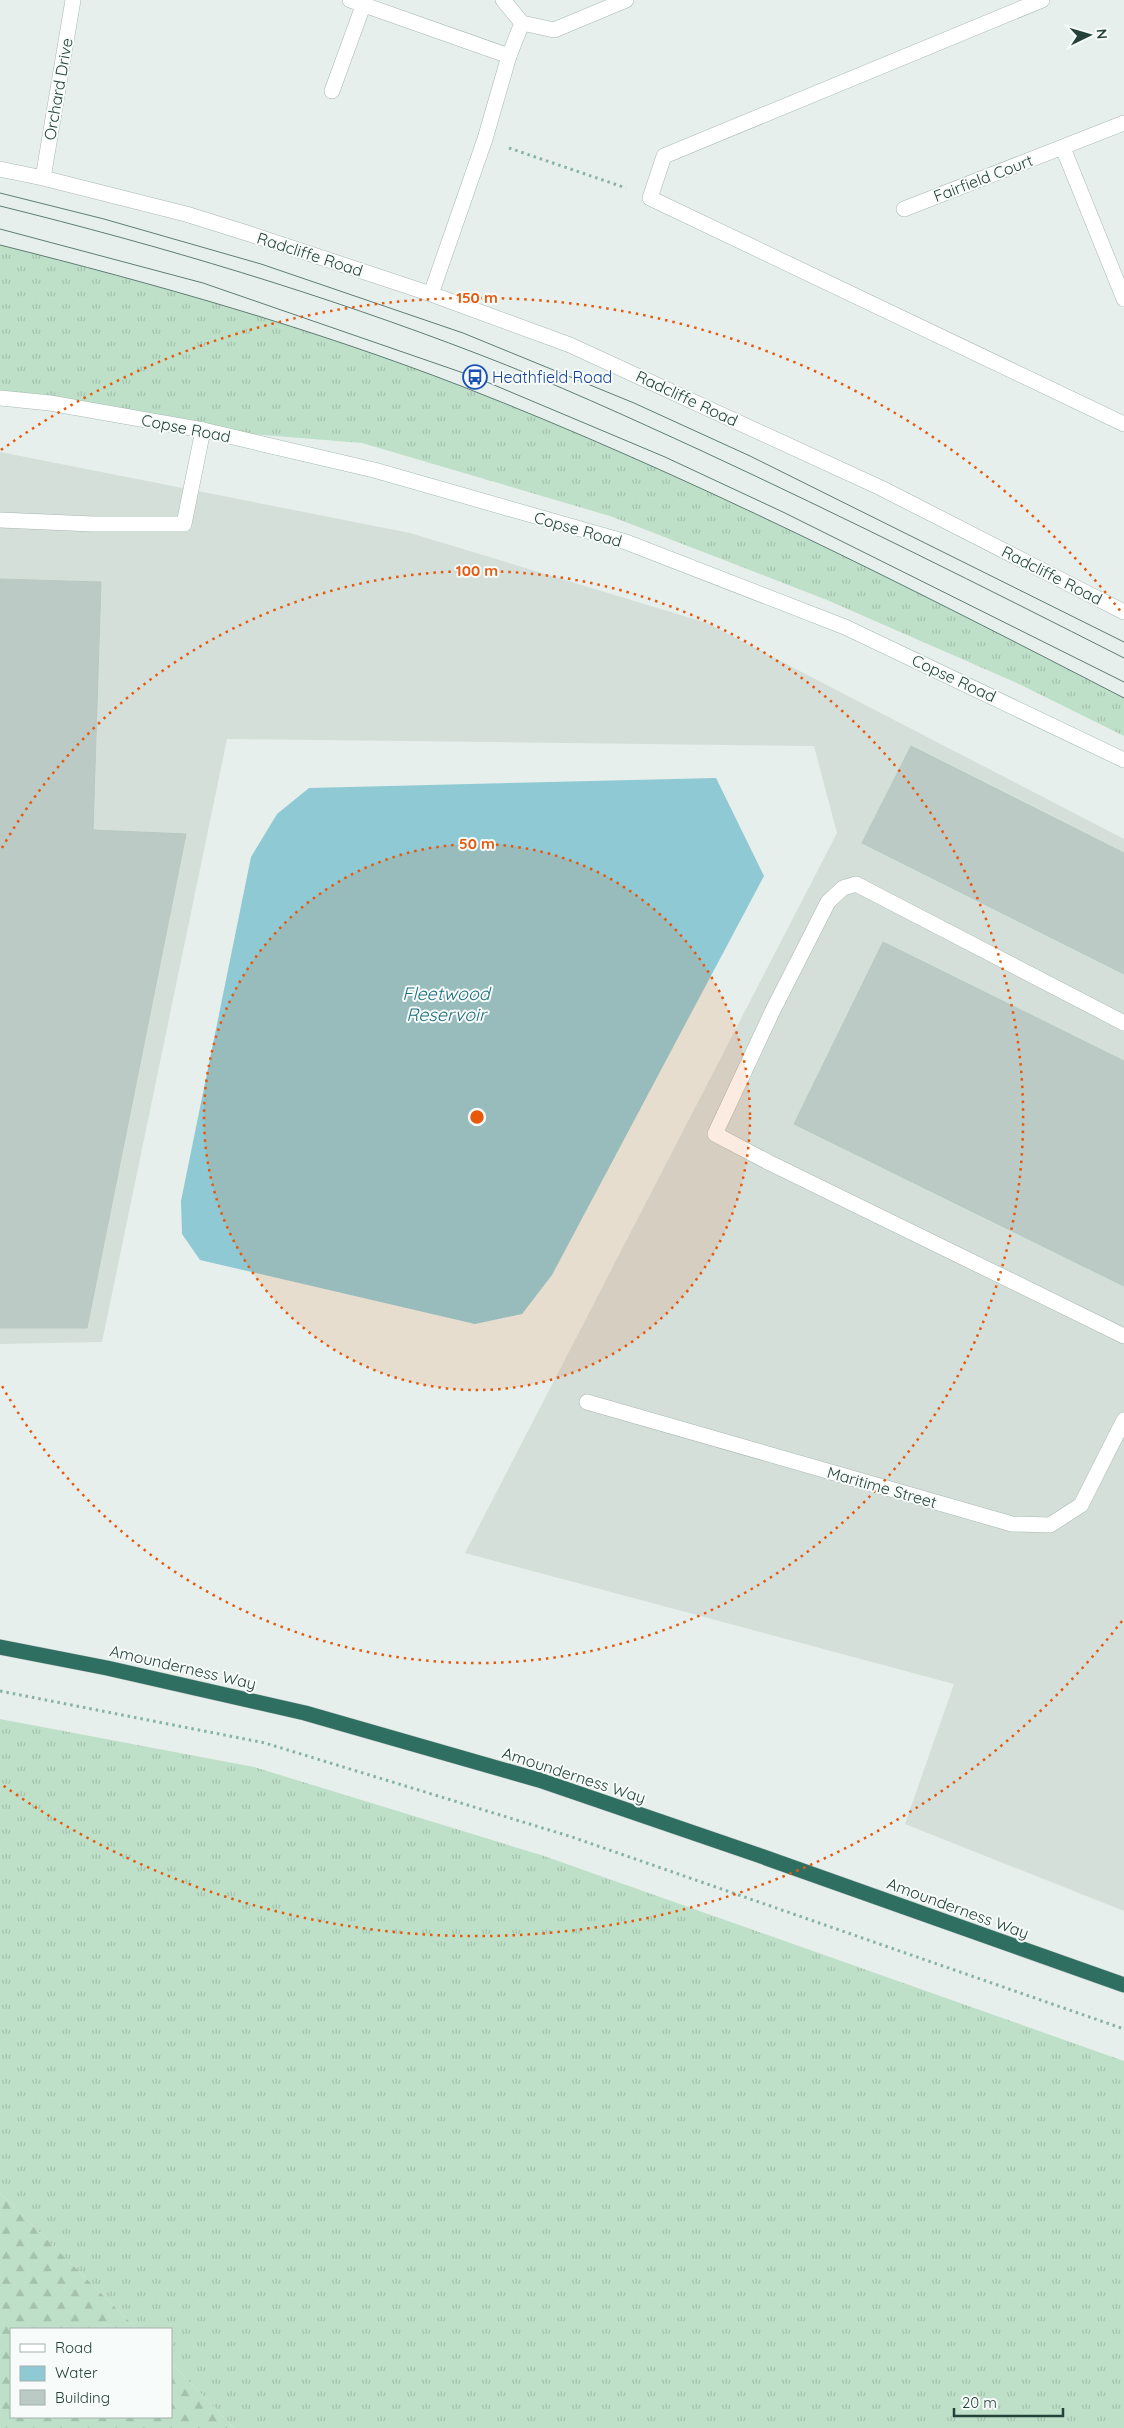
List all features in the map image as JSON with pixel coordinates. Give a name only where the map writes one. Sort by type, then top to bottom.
[{"type":"highway","name":"Amounderness Way","points":[[0,1647],[107,1668],[305,1713],[539,1780],[758,1855],[1124,1985]]},
{"type":"street","name":"Orchard Drive","points":[[43,178],[73,0]]},
{"type":"street","points":[[503,0],[522,23],[554,30],[626,0]]},
{"type":"street","points":[[1042,0],[664,156],[650,198],[1124,424]]},
{"type":"street","points":[[332,91],[356,3],[509,56]]},
{"type":"street","points":[[431,294],[485,139],[509,56],[522,23]]},
{"type":"street","name":"Fairfield Court","points":[[904,209],[1124,124]]},
{"type":"street","points":[[1063,148],[1124,299]]},
{"type":"street","name":"Radcliffe Road","points":[[0,169],[186,214],[431,294],[570,345],[792,446],[890,493],[1124,612]]},
{"type":"street","name":"Copse Road","points":[[0,398],[50,403],[203,430],[374,470],[626,542],[845,627],[1124,760]]},
{"type":"street","points":[[0,520],[93,524],[184,524],[203,430]]},
{"type":"street","points":[[1124,1023],[856,884],[843,888],[828,902],[773,1010],[715,1134],[768,1162],[1124,1336]]},
{"type":"street","name":"Maritime Street","points":[[587,1402],[1012,1524],[1050,1525],[1081,1505],[1124,1420]]},
{"type":"path","points":[[485,139],[650,198]]},
{"type":"path","points":[[0,1691],[265,1743],[572,1837],[1124,2029]]},
{"type":"shaded area","points":[[0,452],[410,533],[707,623],[1124,839],[1124,1911],[905,1824],[954,1684],[465,1553],[837,833],[814,746],[227,739],[102,1342],[0,1344]]},
{"type":"green space","points":[[0,245],[175,291],[290,326],[405,365],[546,420],[797,533],[1124,698],[1124,736],[1019,684],[827,600],[610,516],[362,443],[203,430],[0,398]]},
{"type":"green space","points":[[0,1719],[254,1767],[544,1856],[1124,2061],[1124,2428],[234,2428],[172,2364],[172,2328],[136,2328],[0,2193]]},
{"type":"green space","points":[[0,2193],[136,2328],[10,2328],[10,2418],[172,2418],[172,2364],[234,2428],[0,2428]]},
{"type":"water","name":"Fleetwood Reservoir","points":[[716,778],[764,876],[552,1275],[522,1314],[475,1324],[200,1260],[182,1234],[181,1201],[251,857],[277,814],[309,788]]},
{"type":"building","points":[[0,579],[101,582],[93,830],[186,834],[87,1328],[0,1328]]},
{"type":"building","points":[[911,746],[1124,853],[1124,974],[862,843]]},
{"type":"building","points":[[883,942],[1124,1061],[1124,1286],[794,1124]]},
{"type":"tram line","points":[[0,193],[104,219],[261,264],[463,333],[634,403],[750,456],[1124,642]]},
{"type":"tram line","points":[[0,206],[61,221],[241,272],[360,311],[506,365],[563,388],[755,476],[1124,658]]},
{"type":"tram line","points":[[0,229],[203,283],[475,377],[665,457],[785,513],[1124,682]]},
{"type":"tram line","points":[[0,245],[175,291],[290,326],[405,365],[546,420],[797,533],[1124,698]]},
{"type":"place","name":"Heathfield Road","points":[[475,377]]}]
